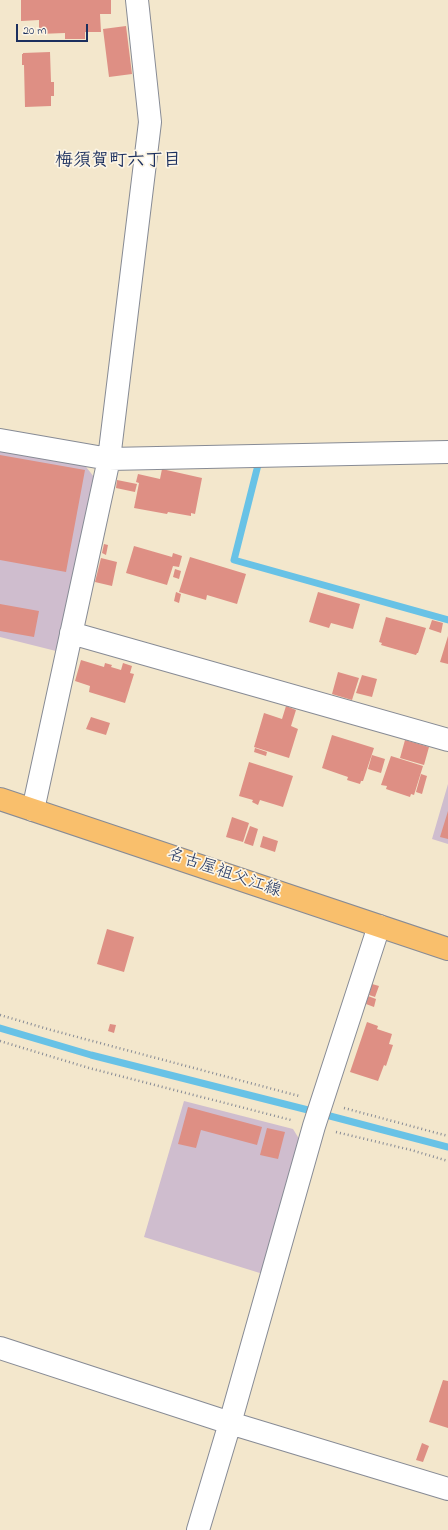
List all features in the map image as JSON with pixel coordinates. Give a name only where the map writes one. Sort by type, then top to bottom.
[{"type":"main road","name":"名古屋祖父江線","points":[[0,799],[448,949]]},
{"type":"street","points":[[33,810],[109,459],[150,122],[137,0]]},
{"type":"street","points":[[0,440],[109,459],[448,452]]},
{"type":"street","points":[[71,633],[448,740]]},
{"type":"street","points":[[198,1530],[230,1423],[314,1126],[379,926]]},
{"type":"street","points":[[0,1348],[230,1423],[448,1489]]},
{"type":"path","points":[[0,1015],[448,1136]]},
{"type":"path","points":[[0,1041],[89,1068],[411,1150],[448,1161]]},
{"type":"shaded area","points":[[0,448],[83,463],[94,477],[56,651],[0,637]]},
{"type":"shaded area","points":[[448,784],[448,844],[432,839]]},
{"type":"shaded area","points":[[184,1101],[293,1129],[301,1142],[263,1274],[144,1237]]},
{"type":"building","points":[[21,0],[111,0],[111,14],[100,14],[101,32],[85,32],[85,39],[65,39],[65,33],[39,34],[39,20],[21,21]]},
{"type":"building","points":[[126,26],[132,74],[109,77],[103,29]]},
{"type":"building","points":[[50,52],[51,82],[54,82],[54,96],[51,96],[51,106],[25,107],[24,65],[22,65],[22,54]]},
{"type":"building","points":[[0,455],[85,470],[66,572],[0,560]]},
{"type":"building","points":[[162,469],[202,478],[195,514],[191,513],[191,516],[168,512],[167,514],[134,508],[139,483],[136,482],[138,474],[160,479]]},
{"type":"building","points":[[117,480],[137,484],[135,492],[116,488]]},
{"type":"building","points":[[104,544],[108,545],[106,555],[102,553]]},
{"type":"building","points":[[134,546],[172,557],[173,553],[182,556],[179,567],[173,566],[167,585],[126,573]]},
{"type":"building","points":[[190,557],[246,574],[237,604],[207,595],[206,600],[179,592]]},
{"type":"building","points":[[101,558],[117,562],[112,586],[95,582]]},
{"type":"building","points":[[175,569],[181,571],[179,579],[173,577]]},
{"type":"building","points":[[176,592],[181,594],[179,603],[174,601]]},
{"type":"building","points":[[318,592],[360,604],[353,629],[331,623],[329,628],[309,622]]},
{"type":"building","points":[[0,604],[39,611],[34,637],[0,631]]},
{"type":"building","points":[[386,617],[426,628],[416,655],[381,645],[382,643],[379,642]]},
{"type":"building","points":[[432,620],[443,623],[441,633],[429,629]]},
{"type":"building","points":[[448,636],[448,664],[440,662]]},
{"type":"building","points":[[81,660],[104,667],[105,663],[112,665],[111,667],[121,670],[123,663],[132,666],[130,673],[134,674],[125,703],[89,692],[90,686],[75,681]]},
{"type":"building","points":[[338,672],[359,678],[352,700],[332,694]]},
{"type":"building","points":[[362,675],[377,679],[372,697],[356,693]]},
{"type":"building","points":[[286,706],[296,710],[291,726],[298,729],[289,758],[254,747],[264,713],[282,719]]},
{"type":"building","points":[[91,717],[110,723],[106,735],[86,729]]},
{"type":"building","points":[[332,735],[374,748],[363,781],[361,781],[360,784],[347,780],[348,777],[322,768]]},
{"type":"building","points":[[405,740],[429,747],[424,765],[400,758]]},
{"type":"building","points":[[255,748],[267,752],[266,756],[254,752]]},
{"type":"building","points":[[372,755],[385,759],[381,773],[368,769]]},
{"type":"building","points":[[391,756],[423,766],[414,795],[411,794],[410,797],[386,789],[387,786],[381,785]]},
{"type":"building","points":[[249,762],[293,776],[283,807],[260,800],[258,805],[252,802],[253,800],[239,796]]},
{"type":"building","points":[[421,774],[427,776],[422,794],[416,792]]},
{"type":"building","points":[[448,811],[448,839],[440,837]]},
{"type":"building","points":[[232,817],[249,823],[243,842],[226,837]]},
{"type":"building","points":[[250,826],[258,829],[253,846],[244,843]]},
{"type":"building","points":[[263,836],[278,841],[275,852],[260,847]]},
{"type":"building","points":[[107,929],[134,937],[124,972],[97,964]]},
{"type":"building","points":[[372,984],[379,986],[375,997],[369,995]]},
{"type":"building","points":[[368,996],[376,999],[374,1007],[366,1004]]},
{"type":"building","points":[[367,1022],[378,1026],[377,1029],[392,1034],[389,1044],[393,1045],[386,1066],[384,1065],[378,1081],[350,1072]]},
{"type":"building","points":[[110,1024],[116,1025],[114,1033],[108,1031]]},
{"type":"building","points":[[188,1107],[262,1127],[257,1145],[201,1130],[196,1148],[178,1144]]},
{"type":"building","points":[[267,1128],[285,1132],[278,1159],[260,1155]]},
{"type":"building","points":[[443,1380],[448,1381],[448,1428],[429,1422]]},
{"type":"building","points":[[422,1443],[429,1446],[423,1462],[416,1460]]},
{"type":"waterway","points":[[258,465],[234,560],[448,620]]},
{"type":"waterway","points":[[0,1028],[91,1055],[308,1110]]},
{"type":"waterway","points":[[330,1116],[448,1147]]},
{"type":"district","name":"梅須賀町六丁目","points":[[118,162]]}]
